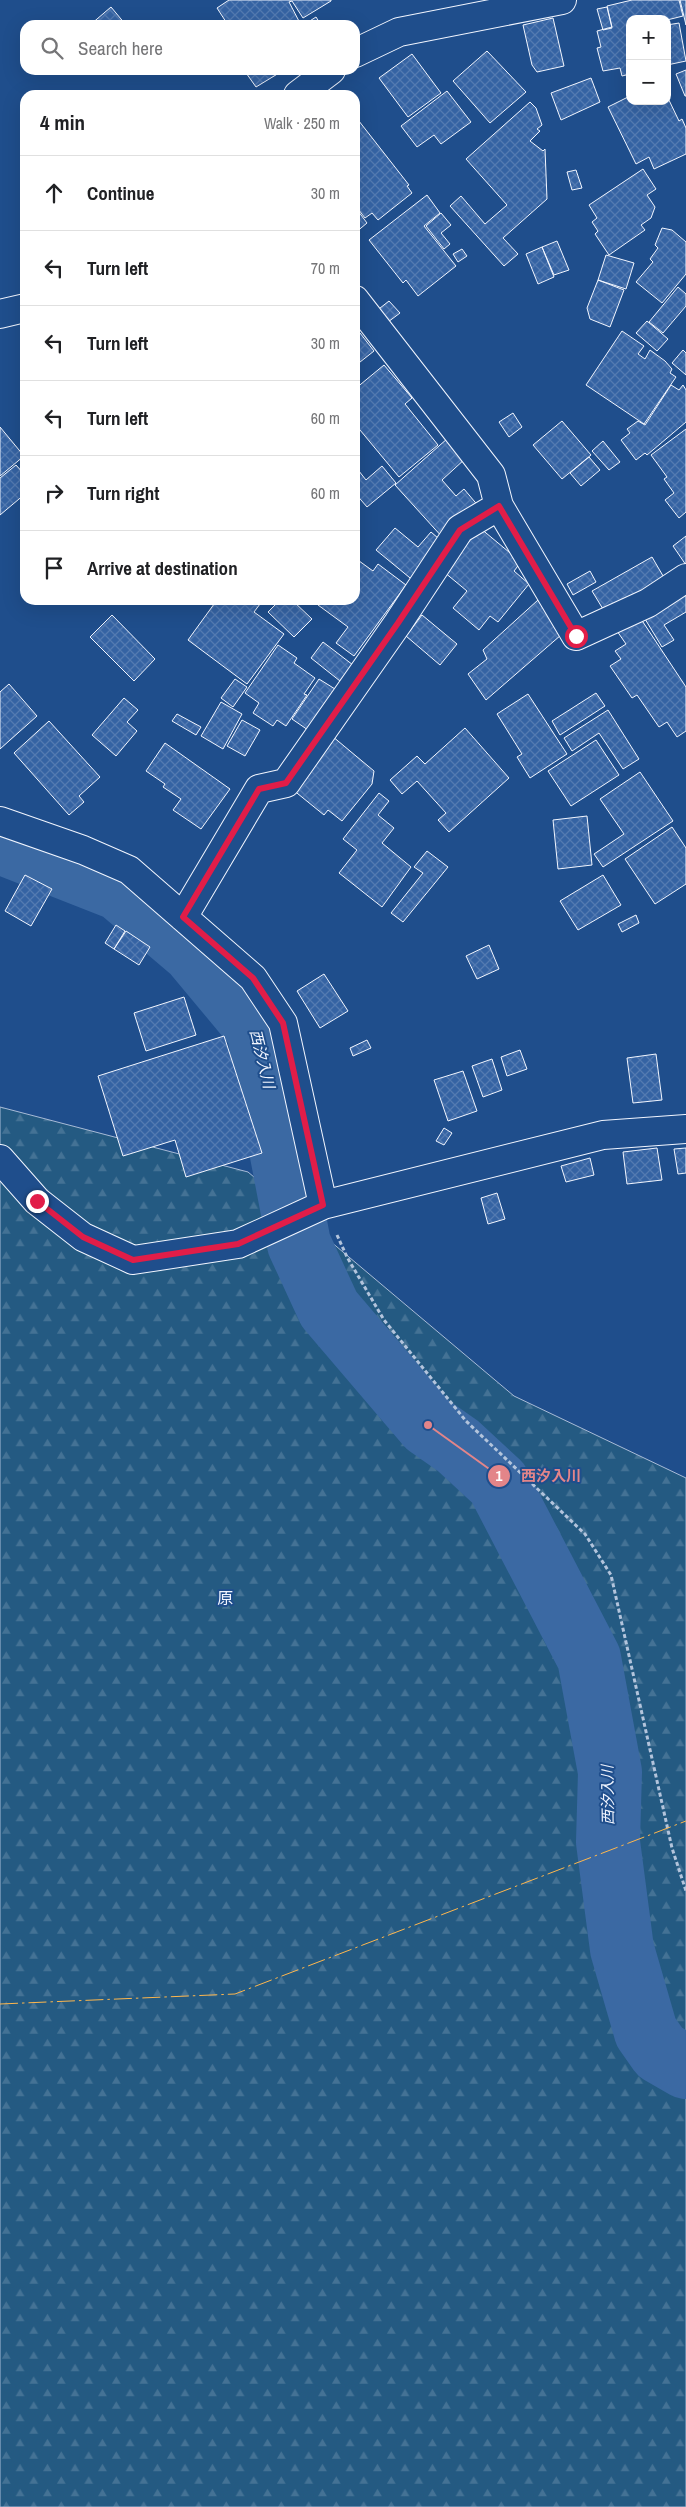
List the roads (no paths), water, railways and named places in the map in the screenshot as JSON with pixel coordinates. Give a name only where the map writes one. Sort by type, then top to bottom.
[{"type":"street","points":[[360,50],[399,32],[562,0]]},
{"type":"street","points":[[305,90],[324,75]]},
{"type":"street","points":[[360,306],[490,475],[499,506],[576,636],[648,603],[686,578]]},
{"type":"street","points":[[0,314],[20,309]]},
{"type":"street","points":[[183,917],[259,789],[286,783],[398,623],[460,530],[499,506]]},
{"type":"street","points":[[0,820],[83,850],[129,870],[253,978],[283,1023],[323,1205]]},
{"type":"street","points":[[0,1159],[37,1201],[83,1237],[133,1260],[238,1244],[323,1205],[603,1135],[686,1129]]},
{"type":"waterway","name":"西汐入川","points":[[0,842],[120,889],[193,951],[258,1029],[299,1244],[329,1309],[428,1425],[458,1446],[498,1483],[589,1658],[610,1772],[608,1842],[622,1949],[646,2032],[660,2052],[686,2067]]},
{"type":"place","name":"西汐入川","points":[[428,1425]]},
{"type":"district","name":"原","points":[[225,1598]]}]
